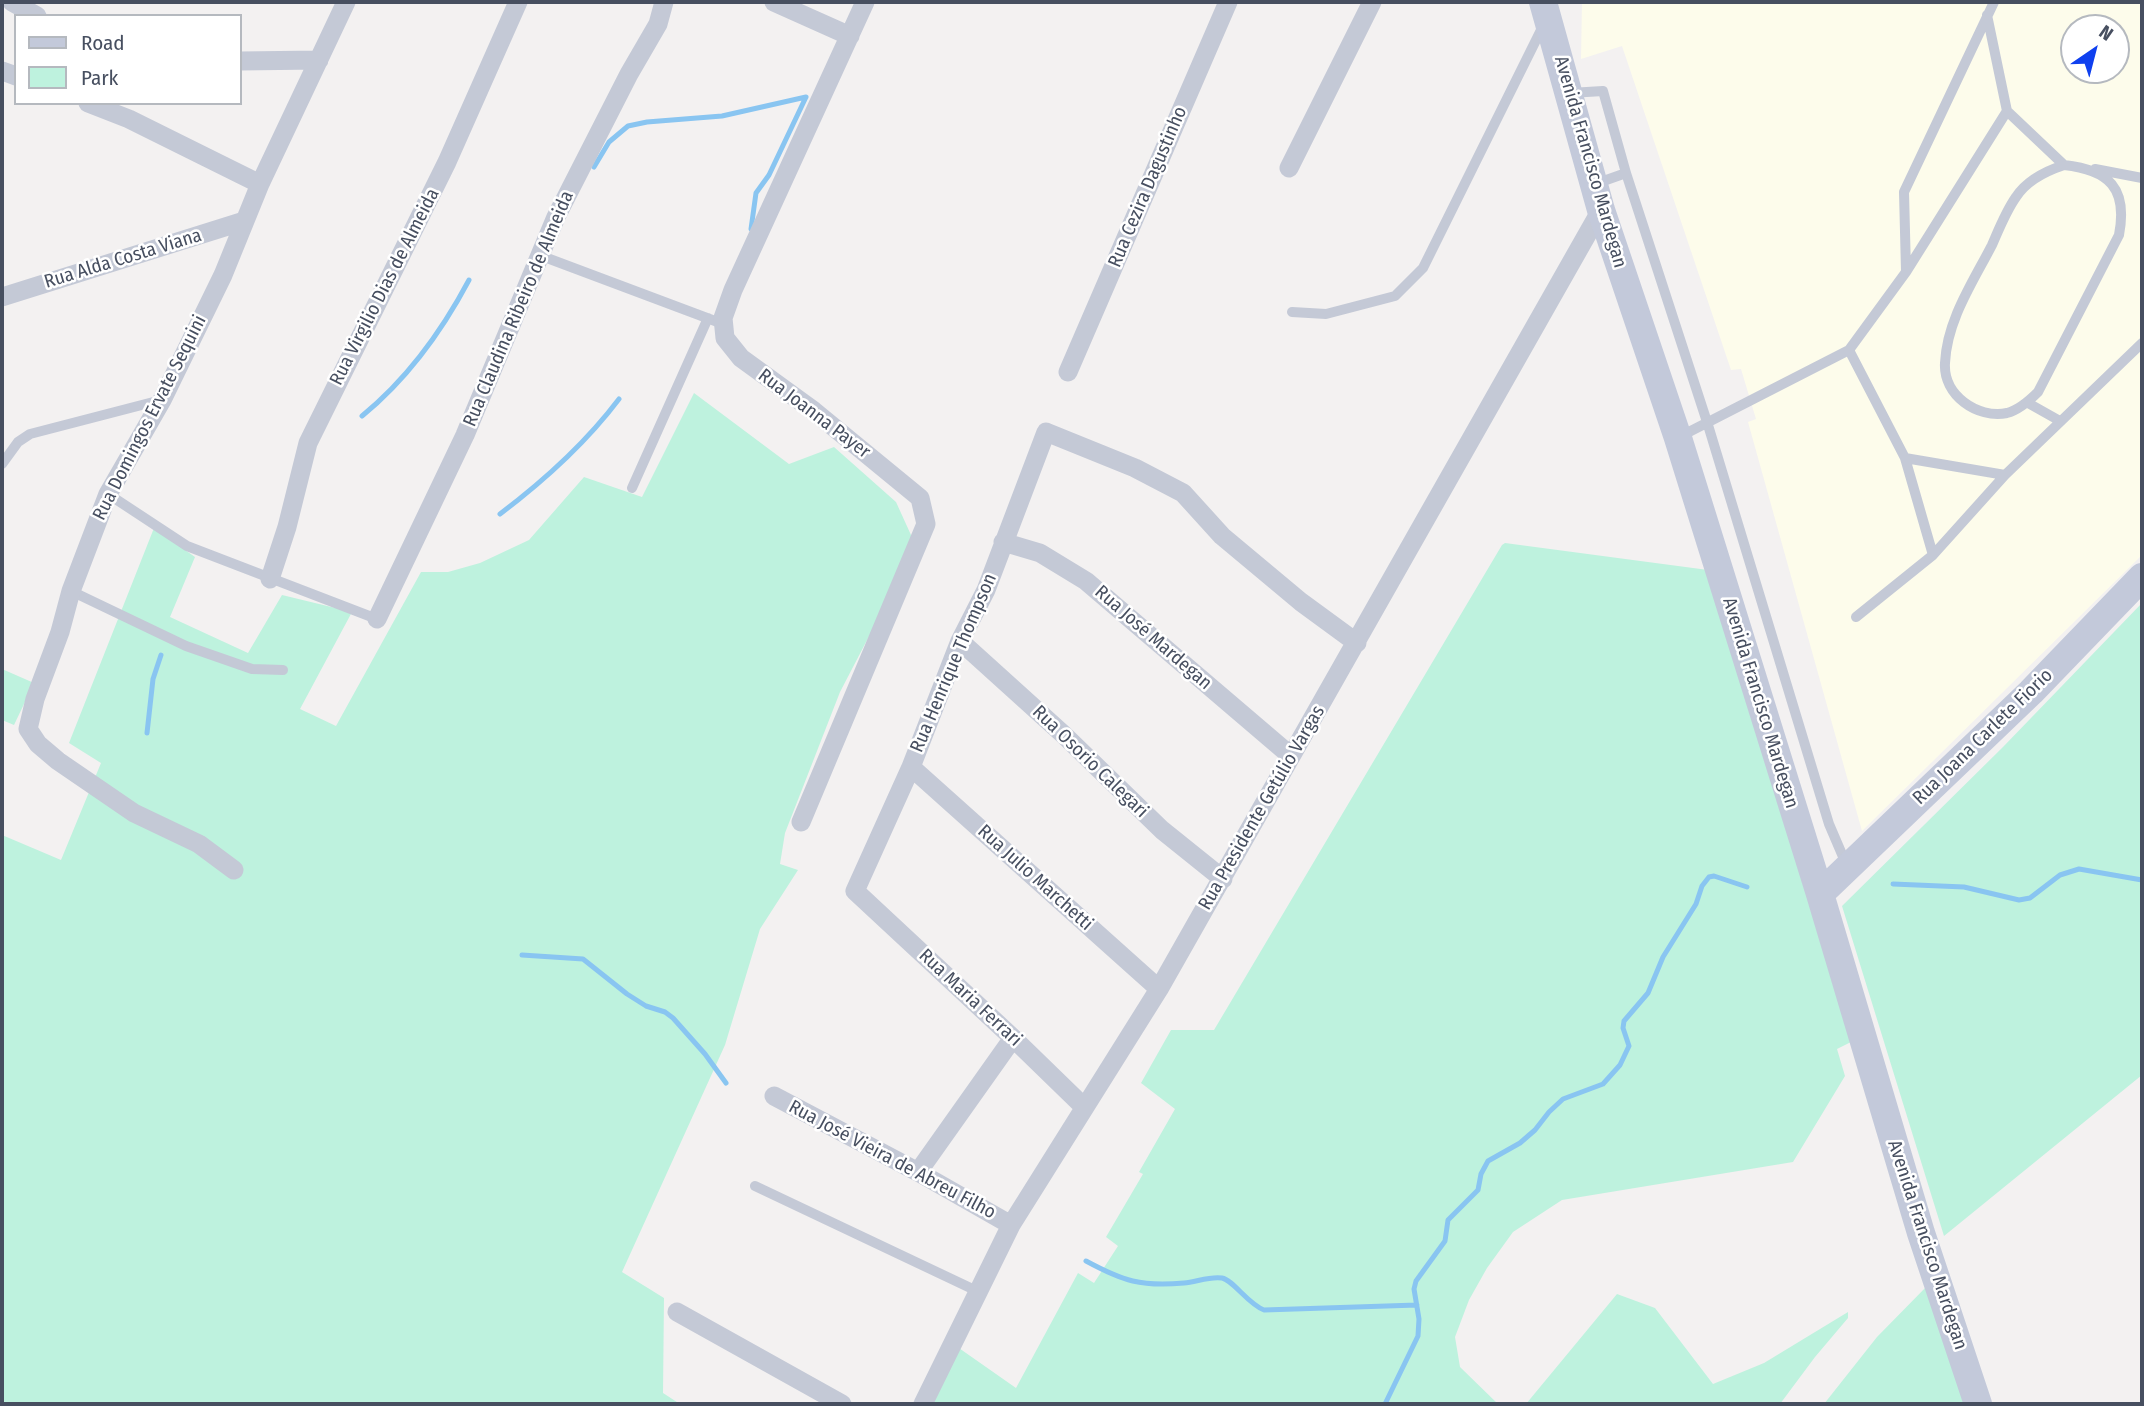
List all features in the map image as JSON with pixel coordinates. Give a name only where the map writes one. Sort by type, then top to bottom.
[{"type":"main road","name":"Avenida Francisco Mardegan","points":[[1546,9],[1598,197],[1678,438],[1821,894],[1920,1233],[1978,1404]]},
{"type":"main road","name":"Rua Joana Carlete Fiorio","points":[[1821,894],[2031,692],[2142,577]]},
{"type":"street","points":[[12,2],[33,14]]},
{"type":"street","name":"Rua Domingos Ervate Sequini","points":[[234,870],[199,844],[134,813],[58,761],[37,744],[29,729],[35,699],[60,632],[71,591],[108,494],[162,400],[223,275],[260,184],[346,2]]},
{"type":"street","name":"Rua Virgilio Dias de Almeida","points":[[270,579],[287,527],[308,443],[447,162],[518,2]]},
{"type":"street","name":"Rua Claudina Ribeiro de Almeida","points":[[377,618],[465,435],[556,217],[629,74],[658,24],[664,2]]},
{"type":"street","points":[[774,2],[850,36]]},
{"type":"street","points":[[716,321],[723,318],[733,290],[865,2]]},
{"type":"street","name":"Rua Cezira Dagustinho","points":[[1068,372],[1228,2]]},
{"type":"street","points":[[1289,168],[1372,2]]},
{"type":"street","points":[[242,61],[319,60]]},
{"type":"street","points":[[93,105],[129,119],[260,184]]},
{"type":"street","name":"Rua Presidente Getúlio Vargas","points":[[923,1404],[1011,1224],[1159,989],[1223,879],[1357,643],[1598,197]]},
{"type":"street","name":"Rua Alda Costa Viana","points":[[2,297],[244,221]]},
{"type":"street","name":"Rua Joanna Payer","points":[[716,321],[741,358],[814,411],[920,498],[926,524],[801,822]]},
{"type":"street","name":"Rua Henrique Thompson","points":[[855,891],[911,767],[960,641],[986,590],[1046,432],[1135,468],[1183,492],[1222,536],[1301,602],[1357,643]]},
{"type":"street","name":"Rua José Mardegan","points":[[1003,542],[1040,553],[1086,581],[1291,756]]},
{"type":"street","name":"Rua Osorio Calegari","points":[[960,641],[1065,735],[1162,830],[1223,879]]},
{"type":"street","name":"Rua Julio Marchetti","points":[[911,767],[1159,989]]},
{"type":"street","name":"Rua Maria Ferrari","points":[[855,891],[1084,1107]]},
{"type":"street","points":[[918,1172],[1013,1038]]},
{"type":"street","name":"Rua José Vieira de Abreu Filho","points":[[774,1096],[1011,1224]]},
{"type":"street","points":[[677,1312],[842,1404]]},
{"type":"lane","points":[[1906,272],[1904,192],[1994,2]]},
{"type":"lane","points":[[1292,312],[1326,314],[1395,296],[1423,268],[1546,9]]},
{"type":"lane","points":[[1987,15],[2007,111],[2064,164]]},
{"type":"lane","points":[[1569,93],[1603,91],[1626,173],[1708,425],[1829,824],[1848,868]]},
{"type":"lane","points":[[1678,438],[1708,425],[1849,350],[1906,272],[2007,111]]},
{"type":"lane","points":[[2088,167],[2106,178],[2118,195],[2123,215],[2119,235],[2038,392],[2028,403],[2008,413],[1985,413],[1965,404],[1951,387],[1944,366],[1951,326],[2016,195],[2041,173],[2064,164],[2088,167],[2142,178]]},
{"type":"lane","points":[[1598,197],[1626,173]]},
{"type":"lane","points":[[540,255],[716,321],[632,488]]},
{"type":"lane","points":[[1856,617],[1933,555],[2005,475],[2142,343]]},
{"type":"lane","points":[[1849,350],[1905,458],[1933,555]]},
{"type":"lane","points":[[2,464],[18,442],[30,434],[162,400]]},
{"type":"lane","points":[[2028,403],[2060,421]]},
{"type":"lane","points":[[1905,458],[2005,475]]},
{"type":"lane","points":[[108,494],[187,546],[377,618]]},
{"type":"lane","points":[[71,591],[186,646],[251,669],[283,670]]},
{"type":"lane","points":[[755,1186],[979,1292]]},
{"type":"shaded area","points":[[1582,2],[2142,2],[2142,555],[1862,831],[1748,422],[1756,419],[1741,369],[1731,370],[1622,46],[1581,59]]},
{"type":"green space","points":[[694,393],[789,464],[834,447],[896,502],[916,546],[840,692],[785,833],[780,864],[798,870],[760,929],[725,1045],[622,1272],[664,1298],[663,1393],[680,1404],[2,1404],[2,835],[61,860],[101,763],[69,743],[154,528],[195,557],[170,617],[248,653],[282,595],[352,612],[300,709],[336,726],[421,572],[448,572],[480,563],[529,540],[584,477],[642,497]]},
{"type":"green space","points":[[1505,543],[1708,570],[1853,1041],[1837,1049],[1845,1076],[1793,1162],[1562,1200],[1513,1232],[1487,1268],[1469,1300],[1455,1337],[1460,1367],[1498,1404],[933,1404],[956,1346],[1016,1388],[1078,1273],[1094,1283],[1118,1246],[1106,1237],[1143,1174],[1139,1172],[1175,1109],[1141,1083],[1171,1030],[1214,1030]]},
{"type":"green space","points":[[2142,603],[2142,1075],[1944,1236],[1842,906],[2003,747]]},
{"type":"green space","points":[[2,669],[34,683],[14,725],[2,720]]},
{"type":"green space","points":[[1928,1285],[1965,1404],[1824,1404],[1877,1337]]},
{"type":"green space","points":[[1617,1294],[1655,1308],[1713,1384],[1764,1363],[1848,1312],[1848,1318],[1780,1404],[1526,1404]]},
{"type":"waterway","points":[[594,167],[609,142],[628,126],[722,116],[806,97]]},
{"type":"waterway","points":[[751,229],[756,193],[769,175],[806,97]]},
{"type":"waterway","points":[[362,416],[393,387],[422,354],[469,280]]},
{"type":"waterway","points":[[500,514],[564,461],[619,399]]},
{"type":"waterway","points":[[147,733],[153,679],[161,655]]},
{"type":"waterway","points":[[1893,884],[1964,887],[2019,900],[2030,898],[2060,875],[2079,869],[2142,880]]},
{"type":"waterway","points":[[1385,1404],[1418,1336],[1419,1319],[1414,1289],[1416,1281],[1445,1241],[1448,1220],[1478,1190],[1481,1174],[1488,1161],[1520,1143],[1563,1099],[1603,1084],[1620,1065],[1629,1046],[1623,1028],[1624,1021],[1648,993],[1663,957],[1696,904],[1702,886],[1709,877],[1714,876],[1747,887]]},
{"type":"waterway","points":[[522,955],[583,959],[627,994],[673,1018],[726,1083]]},
{"type":"waterway","points":[[1086,1261],[1122,1278],[1144,1283],[1169,1284],[1222,1278],[1264,1310],[1417,1305]]}]
